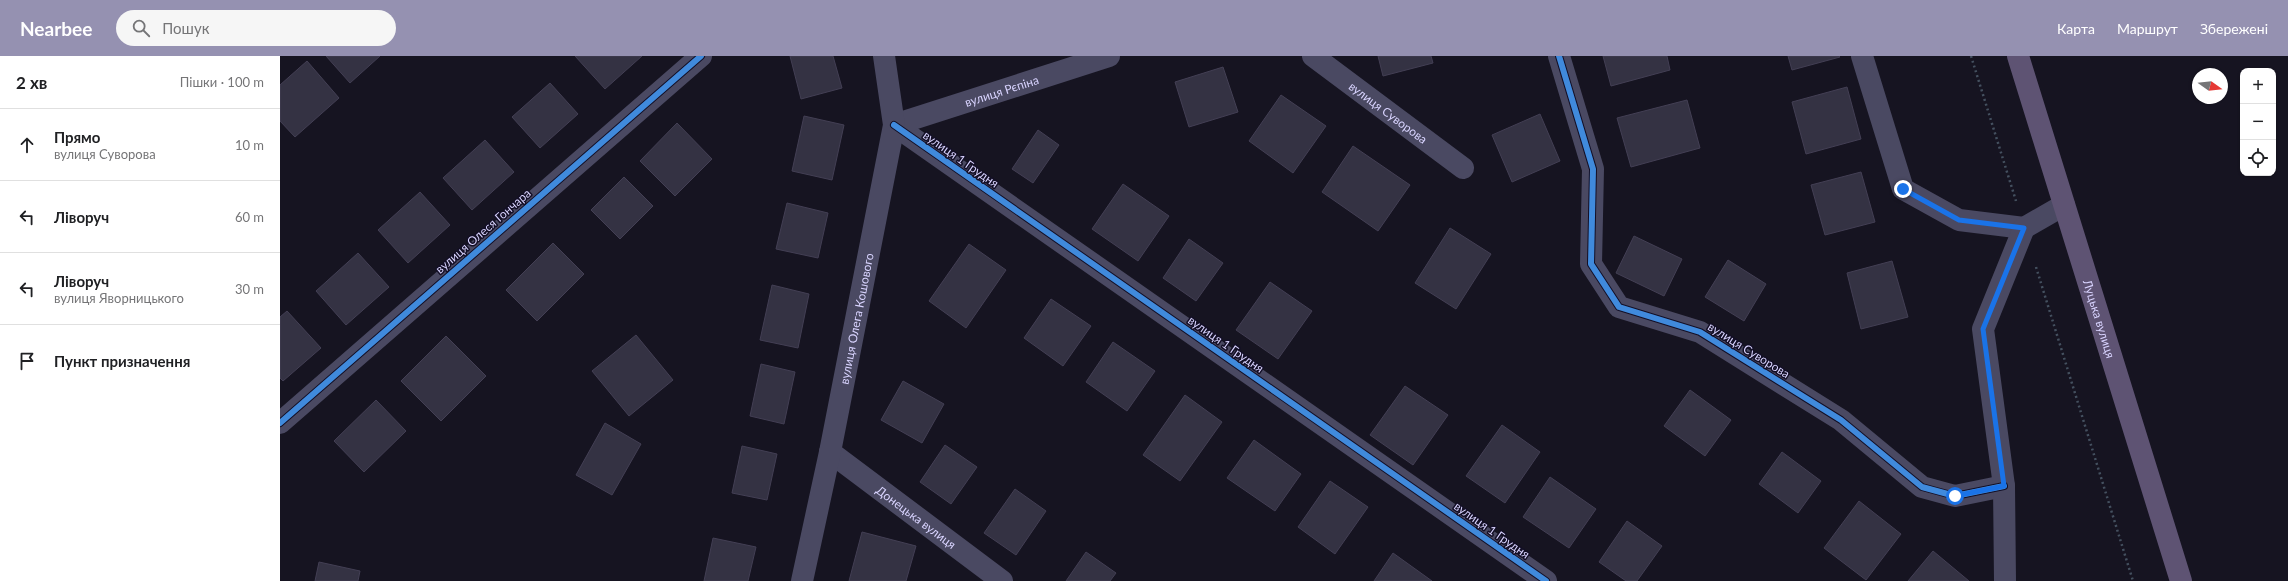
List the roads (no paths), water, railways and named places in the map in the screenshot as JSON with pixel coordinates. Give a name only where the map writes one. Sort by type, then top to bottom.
[{"type":"main road","name":"Луцька вулиця","points":[[2018,56],[2181,581]]},
{"type":"street","name":"вулиця Олеся Гончара","points":[[280,423],[701,56]]},
{"type":"street","name":"вулиця Олега Кошового","points":[[802,581],[830,452],[894,126],[884,56]]},
{"type":"street","name":"вулиця Рєпіна","points":[[894,126],[1109,56]]},
{"type":"street","name":"вулиця Суворова","points":[[1313,56],[1463,168]]},
{"type":"street","name":"вулиця Суворова","points":[[1559,56],[1593,169],[1592,264],[1619,307],[1700,332],[1841,420],[1922,487],[1955,496],[2004,486]]},
{"type":"street","points":[[1862,56],[1903,189],[1959,220],[2024,228],[2064,205]]},
{"type":"street","name":"вулиця 1 Грудня","points":[[894,126],[1546,581]]},
{"type":"street","points":[[2006,581],[2004,486],[1983,329],[2024,228]]},
{"type":"street","name":"Донецька вулиця","points":[[830,452],[1002,581]]}]
